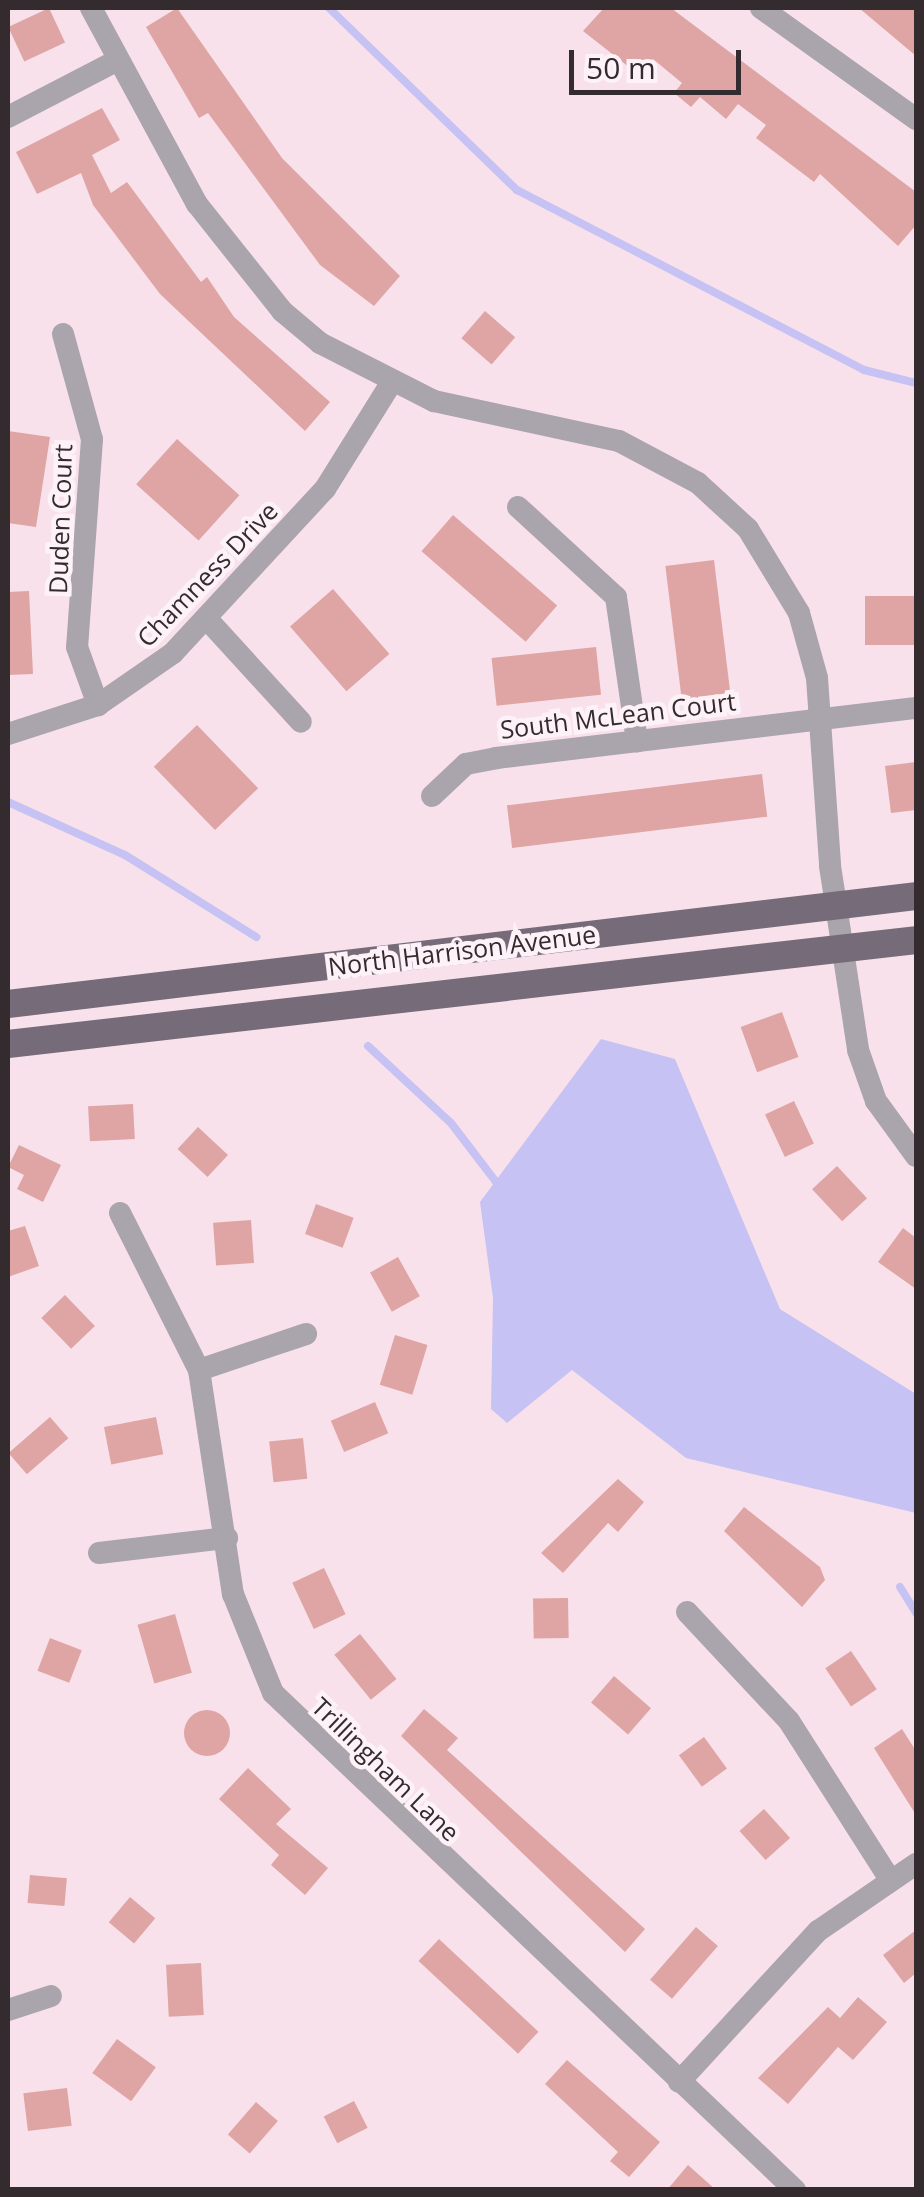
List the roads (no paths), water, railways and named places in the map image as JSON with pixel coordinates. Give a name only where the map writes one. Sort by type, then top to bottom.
[{"type":"main road","name":"North Harrison Avenue","points":[[8,1004],[916,896]]},
{"type":"main road","name":"North Harrison Avenue","points":[[8,1044],[916,940]]},
{"type":"street","points":[[90,8],[114,62],[248,272],[320,343],[390,386],[619,441],[698,483],[748,529],[786,586],[824,717],[838,906],[865,1075],[916,1156]]},
{"type":"street","points":[[760,8],[916,119]]},
{"type":"street","points":[[8,117],[114,62]]},
{"type":"street","name":"Duden Court","points":[[63,334],[92,439],[76,646],[98,705]]},
{"type":"street","name":"Chamness Drive","points":[[8,734],[98,705],[207,619],[341,469],[390,386]]},
{"type":"street","points":[[518,508],[616,597],[637,741]]},
{"type":"street","points":[[207,619],[301,722]]},
{"type":"street","name":"South McLean Court","points":[[432,796],[466,764],[916,708]]},
{"type":"street","name":"Trillingham Lane","points":[[120,1213],[199,1370],[245,1637],[304,1732],[795,2190]]},
{"type":"street","points":[[199,1370],[306,1334]]},
{"type":"street","points":[[99,1553],[226,1538]]},
{"type":"street","points":[[687,1612],[789,1721],[889,1878]]},
{"type":"street","points":[[678,2082],[807,1942],[889,1878],[916,1864]]},
{"type":"street","points":[[8,2010],[51,1996]]},
{"type":"waterway","points":[[329,8],[517,190],[864,370],[916,383]]},
{"type":"waterway","points":[[8,802],[125,855],[256,937]]},
{"type":"waterway","points":[[368,1046],[451,1123],[500,1187]]},
{"type":"waterway","points":[[900,1587],[916,1613]]}]
